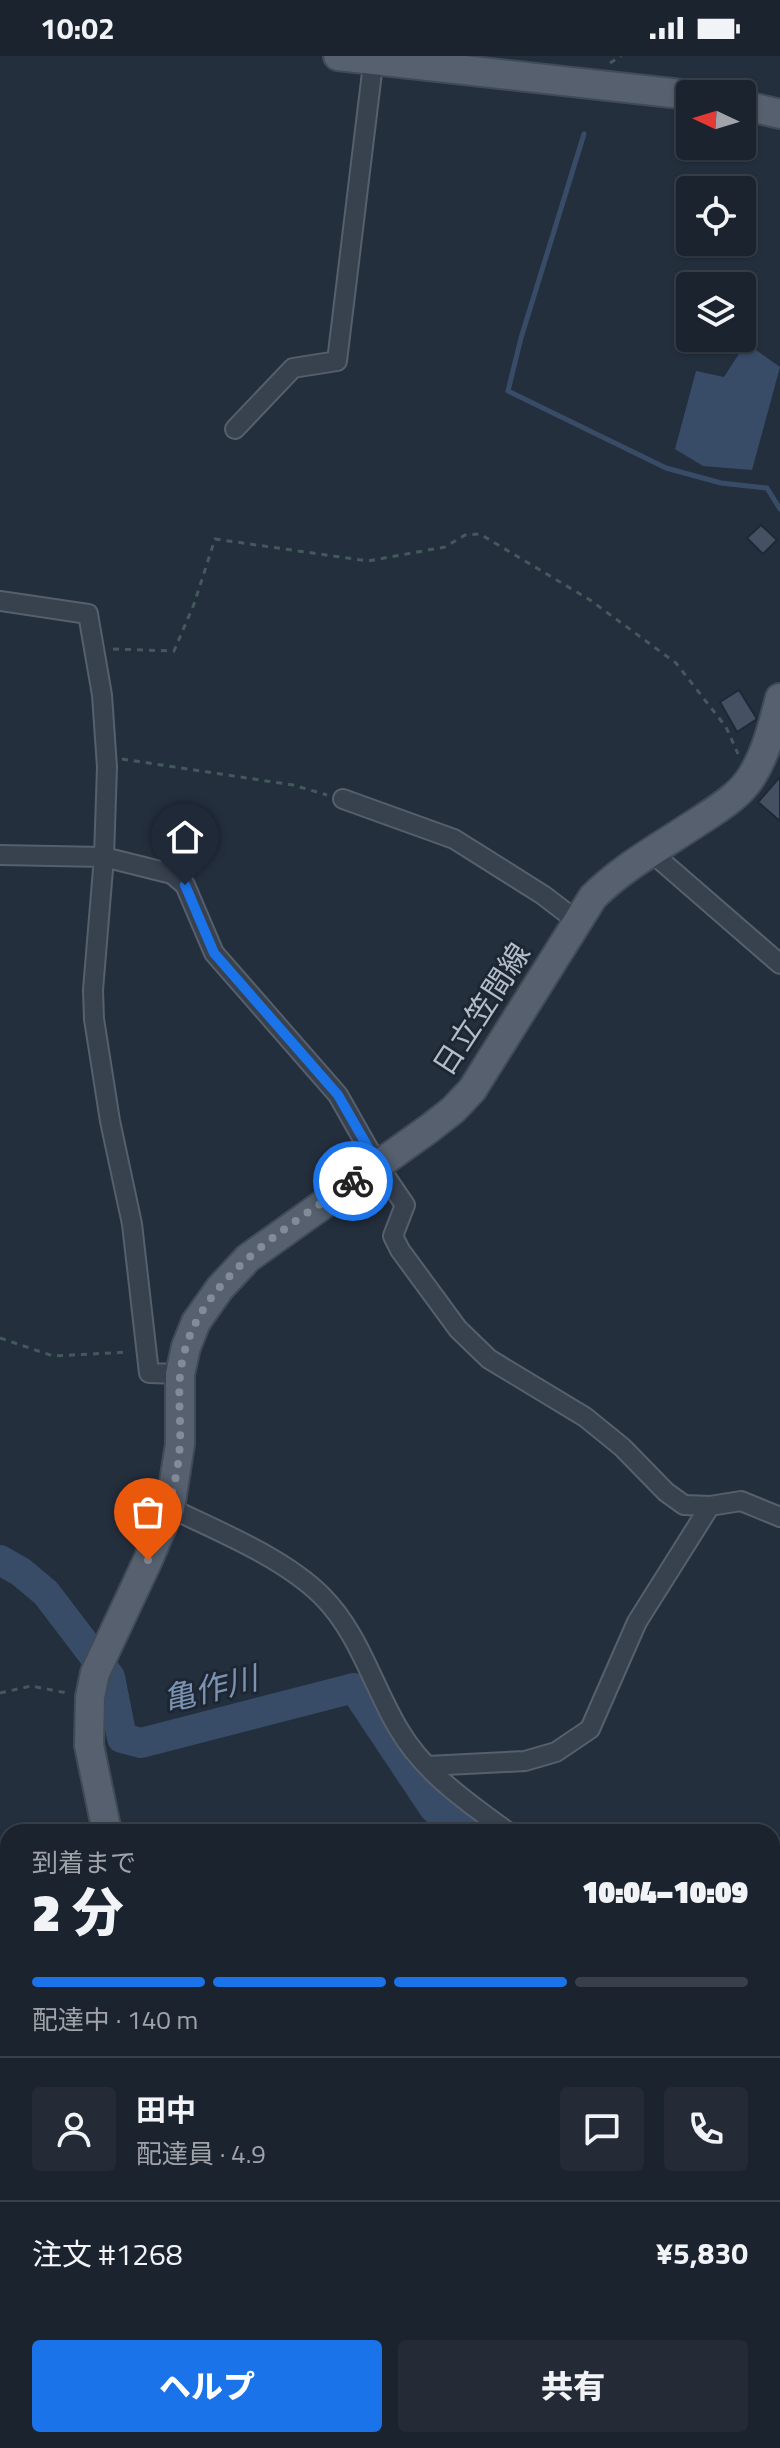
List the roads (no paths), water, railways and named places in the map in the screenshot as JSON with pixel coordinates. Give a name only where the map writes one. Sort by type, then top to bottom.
[{"type":"main road","points":[[338,56],[676,93]]},
{"type":"main road","points":[[756,108],[780,114]]},
{"type":"main road","name":"日立笠間線","points":[[105,1824],[89,1745],[95,1677],[170,1508],[180,1444],[180,1374],[196,1322],[220,1288],[248,1258],[453,1110],[472,1090],[593,897],[613,877],[722,806],[754,774],[770,736],[780,698]]},
{"type":"street","points":[[235,429],[293,368],[337,361],[374,59]]},
{"type":"street","points":[[0,601],[88,614],[95,648],[106,757],[104,857],[93,990],[94,1019],[110,1121],[132,1224],[149,1373],[180,1374]]},
{"type":"street","points":[[343,799],[454,839],[543,895],[577,921]]},
{"type":"street","points":[[651,852],[780,964]]},
{"type":"street","points":[[0,855],[104,857],[172,874],[185,885],[214,953],[338,1095],[377,1164],[405,1205],[393,1236],[400,1250],[458,1329],[489,1359],[585,1417],[684,1505],[710,1506],[741,1501],[780,1517]]},
{"type":"street","points":[[427,1766],[525,1761],[556,1752],[590,1729],[637,1622],[710,1506]]},
{"type":"street","points":[[170,1508],[243,1542],[323,1596],[358,1643],[399,1731],[445,1785],[497,1824]]},
{"type":"water","points":[[756,350],[780,367],[752,470],[703,466],[675,449],[696,371],[724,377],[740,352]]},
{"type":"waterway","points":[[584,134],[521,338],[508,391],[666,468],[721,483],[767,488],[780,509]]},
{"type":"waterway","name":"亀作川","points":[[0,1560],[21,1572],[46,1593],[110,1677],[122,1738],[141,1743],[354,1688],[434,1808],[456,1824]]}]
